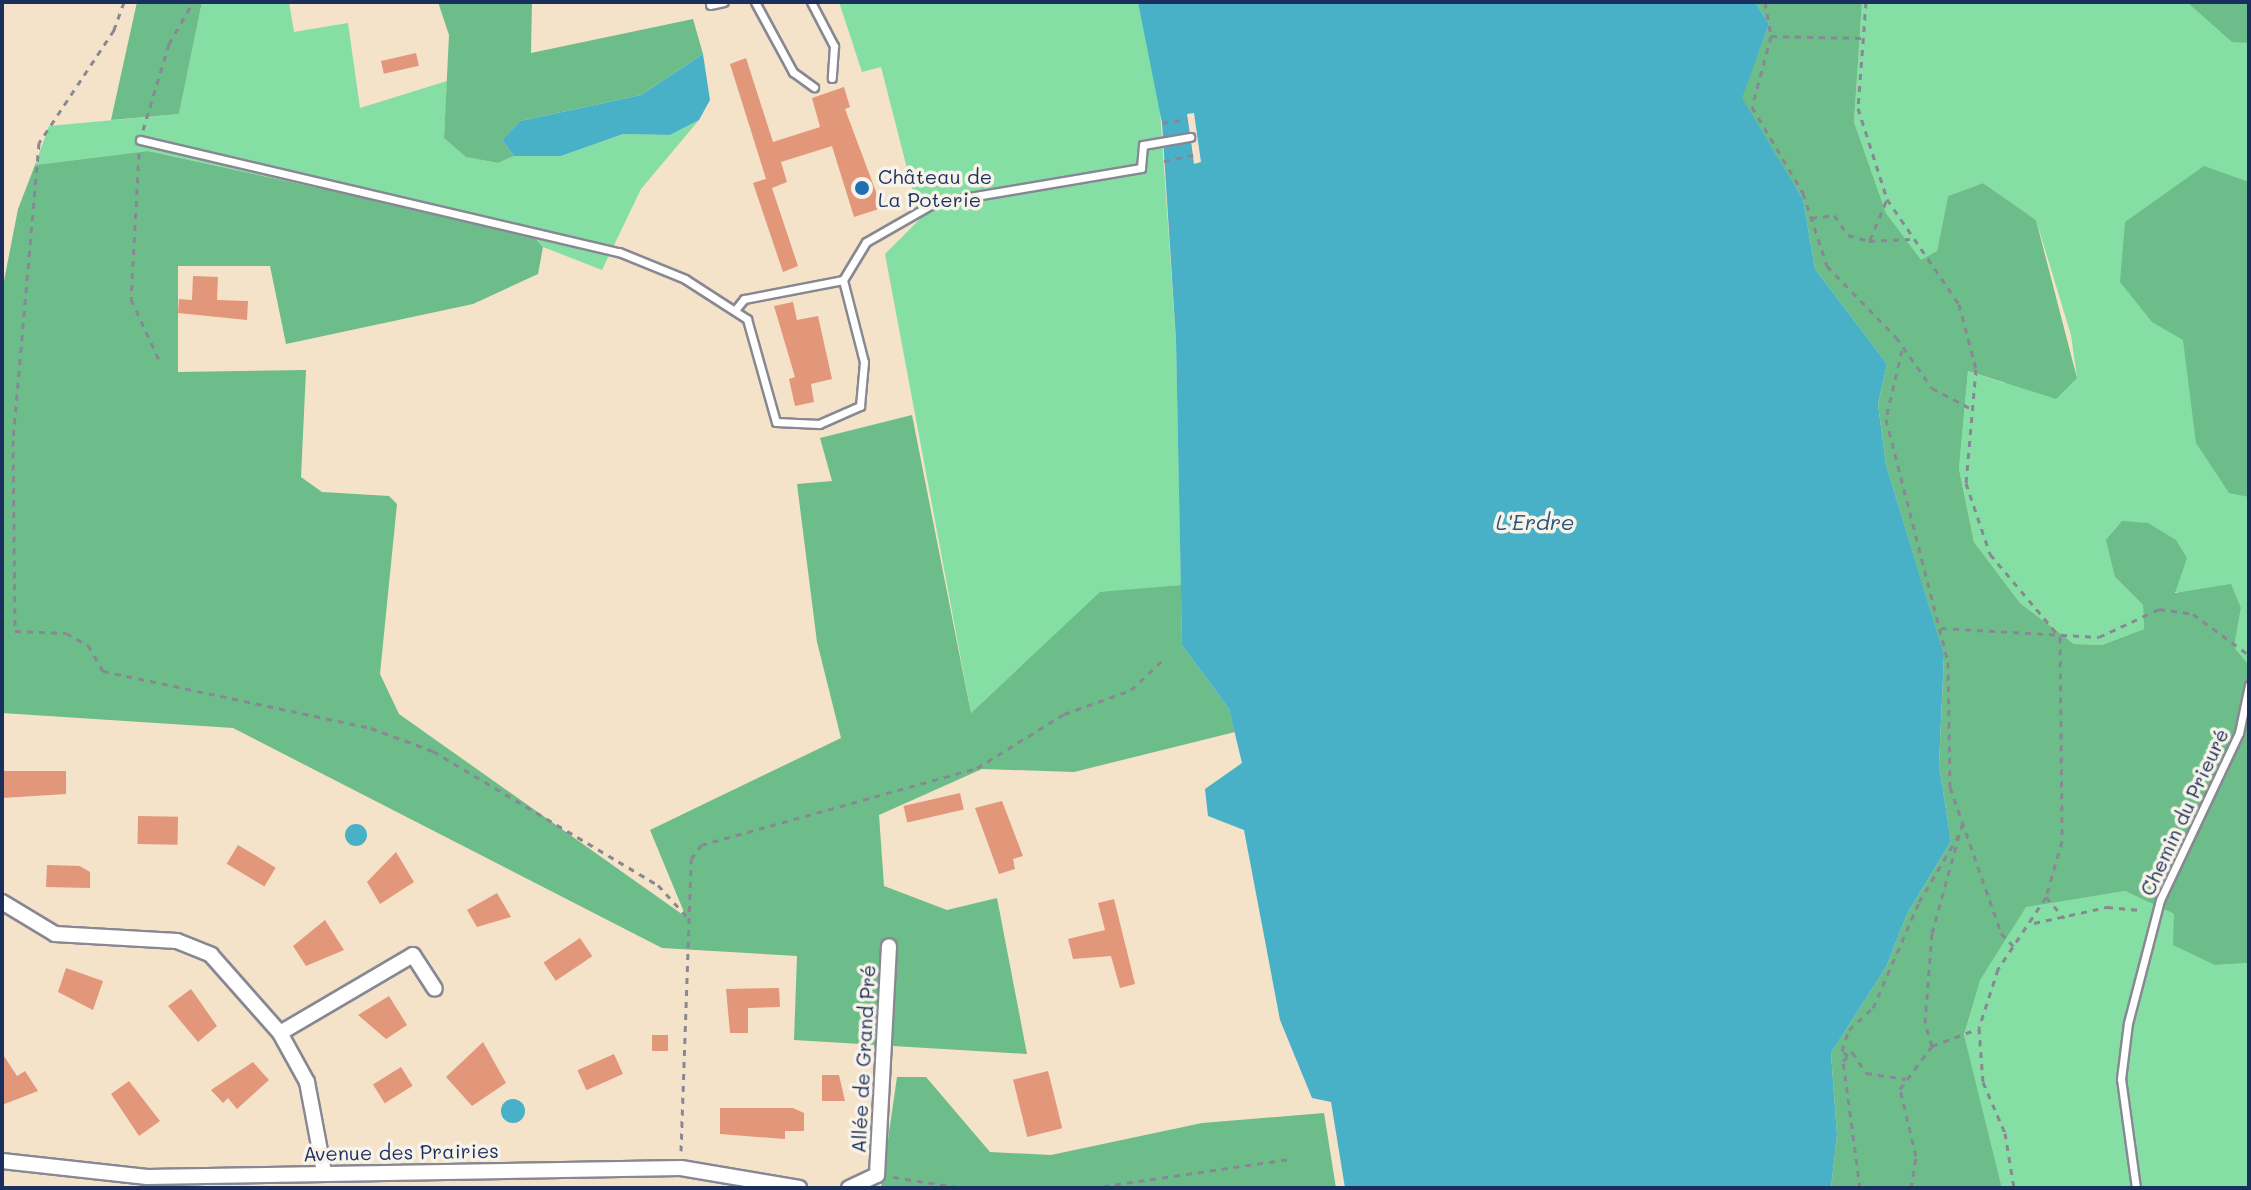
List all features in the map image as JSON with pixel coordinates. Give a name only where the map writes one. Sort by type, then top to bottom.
[{"type":"street","points":[[2,902],[55,934],[177,941],[211,955],[280,1033],[307,1082],[324,1172]]},
{"type":"street","name":"Allée de Grand Pré","points":[[877,1175],[889,946]]},
{"type":"street","points":[[280,1033],[413,955],[435,989]]},
{"type":"street","name":"Avenue des Prairies","points":[[2,1161],[147,1177],[681,1168],[799,1188]]},
{"type":"street","points":[[696,1188],[698,1172]]},
{"type":"street","points":[[849,1188],[877,1175]]},
{"type":"lane","points":[[710,5],[724,2]]},
{"type":"lane","points":[[755,2],[793,72],[814,87]]},
{"type":"lane","points":[[811,2],[834,46],[832,78]]},
{"type":"lane","points":[[140,140],[582,241],[685,279],[736,309],[755,330],[776,422],[819,424],[860,406],[864,362],[843,280],[866,242],[934,203],[1141,168],[1143,145],[1190,137]]},
{"type":"lane","points":[[736,309],[744,299],[843,280]]},
{"type":"lane","name":"Chemin du Prieuré","points":[[2136,1188],[2121,1079],[2155,915],[2239,733],[2249,685]]},
{"type":"path","points":[[124,2],[114,30],[47,126],[36,179],[18,417],[15,631],[66,633],[88,645],[103,671],[371,728],[433,751],[658,885],[688,918]]},
{"type":"path","points":[[160,362],[131,299],[140,140],[169,44],[193,2]]},
{"type":"path","points":[[1765,2],[1771,36],[1752,107],[1811,218],[1827,266],[1932,388],[1970,408]]},
{"type":"path","points":[[1866,2],[1858,108],[1887,199],[1910,239],[1959,304],[1976,369],[1970,408],[1966,483],[1990,554],[2060,637],[2062,841],[2046,897],[2034,923],[1987,993],[1979,1028],[1983,1082],[2005,1133],[2014,1188]]},
{"type":"path","points":[[1771,36],[1863,38]]},
{"type":"path","points":[[1162,123],[1187,119]]},
{"type":"path","points":[[1164,161],[1193,155]]},
{"type":"path","points":[[1869,241],[1887,199]]},
{"type":"path","points":[[1811,218],[1834,215],[1848,235],[1869,241],[1910,239]]},
{"type":"path","points":[[1902,350],[1886,419],[1948,662],[1950,787],[2001,933],[2016,949]]},
{"type":"path","points":[[1940,628],[2099,637],[2159,609],[2193,614],[2249,655]]},
{"type":"path","points":[[681,1168],[691,859],[701,845],[977,768],[1064,714],[1131,690],[1165,658]]},
{"type":"path","points":[[1932,1046],[1925,1023],[1932,933],[1963,821]]},
{"type":"path","points":[[1906,1079],[1866,1073],[1842,1051],[1849,1030],[1873,1008],[1919,902],[1960,833]]},
{"type":"path","points":[[2046,897],[2064,918]]},
{"type":"path","points":[[2034,923],[2134,906],[2155,915]]},
{"type":"path","points":[[1911,1188],[1916,1156],[1900,1089],[1932,1046],[1979,1028]]},
{"type":"path","points":[[1848,1056],[1848,1121],[1860,1188]]},
{"type":"path","points":[[1091,1188],[1289,1159]]},
{"type":"path","points":[[877,1175],[963,1188]]},
{"type":"green space","points":[[137,2],[202,2],[179,114],[111,120]]},
{"type":"green space","points":[[202,2],[289,2],[294,32],[348,23],[360,108],[447,81],[444,138],[467,157],[498,163],[514,156],[561,156],[623,134],[670,135],[699,120],[641,189],[602,270],[543,247],[531,234],[148,151],[35,165],[49,126],[179,114]]},
{"type":"green space","points":[[438,2],[532,2],[531,53],[693,19],[703,54],[641,95],[520,121],[502,140],[514,156],[498,163],[466,157],[444,138],[449,35]]},
{"type":"green space","points":[[839,2],[1138,2],[1158,81],[1176,340],[1181,585],[1100,593],[971,713],[885,254],[920,219],[881,67],[862,72]]},
{"type":"green space","points":[[1755,2],[1862,2],[1854,122],[1886,213],[1921,260],[1937,251],[1948,196],[1983,183],[2036,220],[2077,378],[2056,399],[1968,371],[1959,469],[1974,542],[2020,603],[2074,644],[2102,645],[2144,629],[2143,605],[2115,577],[2106,540],[2122,521],[2148,523],[2176,540],[2187,558],[2175,593],[2231,584],[2241,608],[2234,647],[2249,665],[2249,963],[2215,965],[2173,945],[2174,914],[2125,891],[2026,907],[1980,980],[1964,1035],[2002,1188],[1831,1188],[1837,1135],[1831,1053],[1886,967],[1907,914],[1951,841],[1939,765],[1944,656],[1886,465],[1878,404],[1887,364],[1815,269],[1803,199],[1741,98],[1769,24]]},
{"type":"green space","points":[[1862,2],[2249,2],[2249,665],[2234,647],[2241,608],[2115,577],[2143,605],[2144,629],[2102,645],[2074,644],[2020,603],[1974,542],[1959,469],[1968,371],[2004,383],[2077,378],[2071,335],[2036,220],[1983,183],[1948,196],[1937,251],[1921,261],[1886,213],[1854,122]]},
{"type":"green space","points":[[2187,2],[2249,2],[2249,43],[2232,42]]},
{"type":"green space","points":[[148,151],[531,234],[543,247],[538,274],[473,304],[286,344],[270,266],[178,266],[178,372],[306,370],[301,477],[322,492],[389,496],[397,504],[380,674],[399,714],[686,917],[650,830],[841,738],[817,642],[797,484],[832,481],[820,438],[912,415],[971,713],[1100,592],[1181,585],[1182,645],[1229,709],[1235,732],[1074,772],[982,769],[879,815],[884,886],[947,910],[997,898],[1027,1054],[794,1040],[797,956],[662,948],[233,728],[2,713],[2,291],[18,209],[35,165]]},
{"type":"green space","points":[[2204,166],[2249,182],[2249,497],[2229,493],[2196,443],[2183,340],[2152,322],[2120,282],[2125,222]]},
{"type":"green space","points":[[2125,891],[2174,914],[2215,965],[2249,963],[2249,1188],[2002,1188],[1964,1036],[1979,980],[2026,906]]},
{"type":"green space","points":[[897,1077],[926,1077],[990,1152],[1051,1155],[1202,1123],[1324,1113],[1336,1188],[881,1188]]},
{"type":"water","name":"L'Erdre","points":[[1138,2],[1755,2],[1769,24],[1742,98],[1803,199],[1815,269],[1887,364],[1878,404],[1886,465],[1944,655],[1939,765],[1951,841],[1907,914],[1886,967],[1831,1053],[1837,1135],[1831,1188],[1345,1188],[1331,1102],[1312,1098],[1280,1020],[1244,830],[1208,816],[1205,789],[1242,763],[1229,709],[1182,645],[1176,340],[1162,123]]},
{"type":"water","points":[[703,54],[710,100],[699,120],[670,135],[623,134],[561,156],[514,156],[502,140],[520,121],[641,95]]},
{"type":"water","points":[[356,824],[364,827],[367,835],[364,843],[356,846],[348,843],[345,835],[348,827]]},
{"type":"water","points":[[513,1099],[524,1106],[525,1111],[518,1122],[513,1123],[502,1116],[501,1111],[508,1100]]},
{"type":"pier","points":[[1194,113],[1201,162],[1194,164],[1191,141],[1163,145],[1190,134],[1187,114]]},
{"type":"building","points":[[416,53],[419,66],[384,74],[381,61]]},
{"type":"building","points":[[746,58],[773,142],[820,127],[812,98],[844,87],[850,107],[845,109],[882,208],[854,217],[832,146],[781,162],[787,182],[772,188],[798,266],[783,272],[753,183],[766,179],[730,64]]},
{"type":"building","points":[[193,276],[218,277],[217,300],[248,301],[247,320],[178,313],[179,299],[192,300]]},
{"type":"building","points":[[793,302],[797,320],[818,316],[832,379],[811,384],[814,402],[795,406],[789,379],[795,377],[774,306]]},
{"type":"building","points":[[2,771],[66,771],[66,794],[2,798]]},
{"type":"building","points":[[960,793],[964,810],[907,823],[903,806]]},
{"type":"building","points":[[1002,801],[1023,856],[1013,859],[1015,869],[999,874],[975,808]]},
{"type":"building","points":[[138,816],[178,817],[178,845],[138,844]]},
{"type":"building","points":[[238,845],[276,868],[264,887],[227,864]]},
{"type":"building","points":[[396,852],[414,882],[380,904],[367,882]]},
{"type":"building","points":[[47,865],[80,866],[90,872],[90,888],[46,887]]},
{"type":"building","points":[[497,893],[511,917],[477,927],[467,910]]},
{"type":"building","points":[[1114,899],[1135,984],[1120,988],[1111,956],[1073,959],[1068,939],[1105,930],[1098,903]]},
{"type":"building","points":[[325,920],[344,950],[306,966],[293,946]]},
{"type":"building","points":[[580,938],[592,956],[556,981],[544,963]]},
{"type":"building","points":[[66,968],[103,981],[93,1010],[58,992]]},
{"type":"building","points":[[779,988],[780,1007],[748,1008],[748,1033],[730,1033],[726,989]]},
{"type":"building","points":[[191,989],[217,1026],[198,1042],[168,1006]]},
{"type":"building","points":[[389,996],[407,1025],[386,1039],[358,1015]]},
{"type":"building","points":[[652,1035],[668,1035],[668,1051],[652,1051]]},
{"type":"building","points":[[483,1042],[506,1083],[472,1106],[446,1077]]},
{"type":"building","points":[[2,1053],[17,1076],[25,1071],[38,1091],[2,1105]]},
{"type":"building","points":[[614,1054],[623,1074],[586,1090],[577,1070]]},
{"type":"building","points":[[253,1062],[269,1080],[237,1109],[228,1098],[223,1103],[211,1090]]},
{"type":"building","points":[[401,1067],[413,1086],[385,1103],[373,1084]]},
{"type":"building","points":[[1048,1071],[1062,1128],[1027,1137],[1013,1080]]},
{"type":"building","points":[[822,1075],[839,1075],[845,1101],[822,1101]]},
{"type":"building","points":[[129,1081],[160,1121],[139,1136],[111,1094]]},
{"type":"building","points":[[720,1108],[793,1108],[804,1113],[804,1131],[785,1131],[785,1139],[720,1134]]},
{"type":"place","name":"Château de La Poterie","points":[[862,188]]}]
